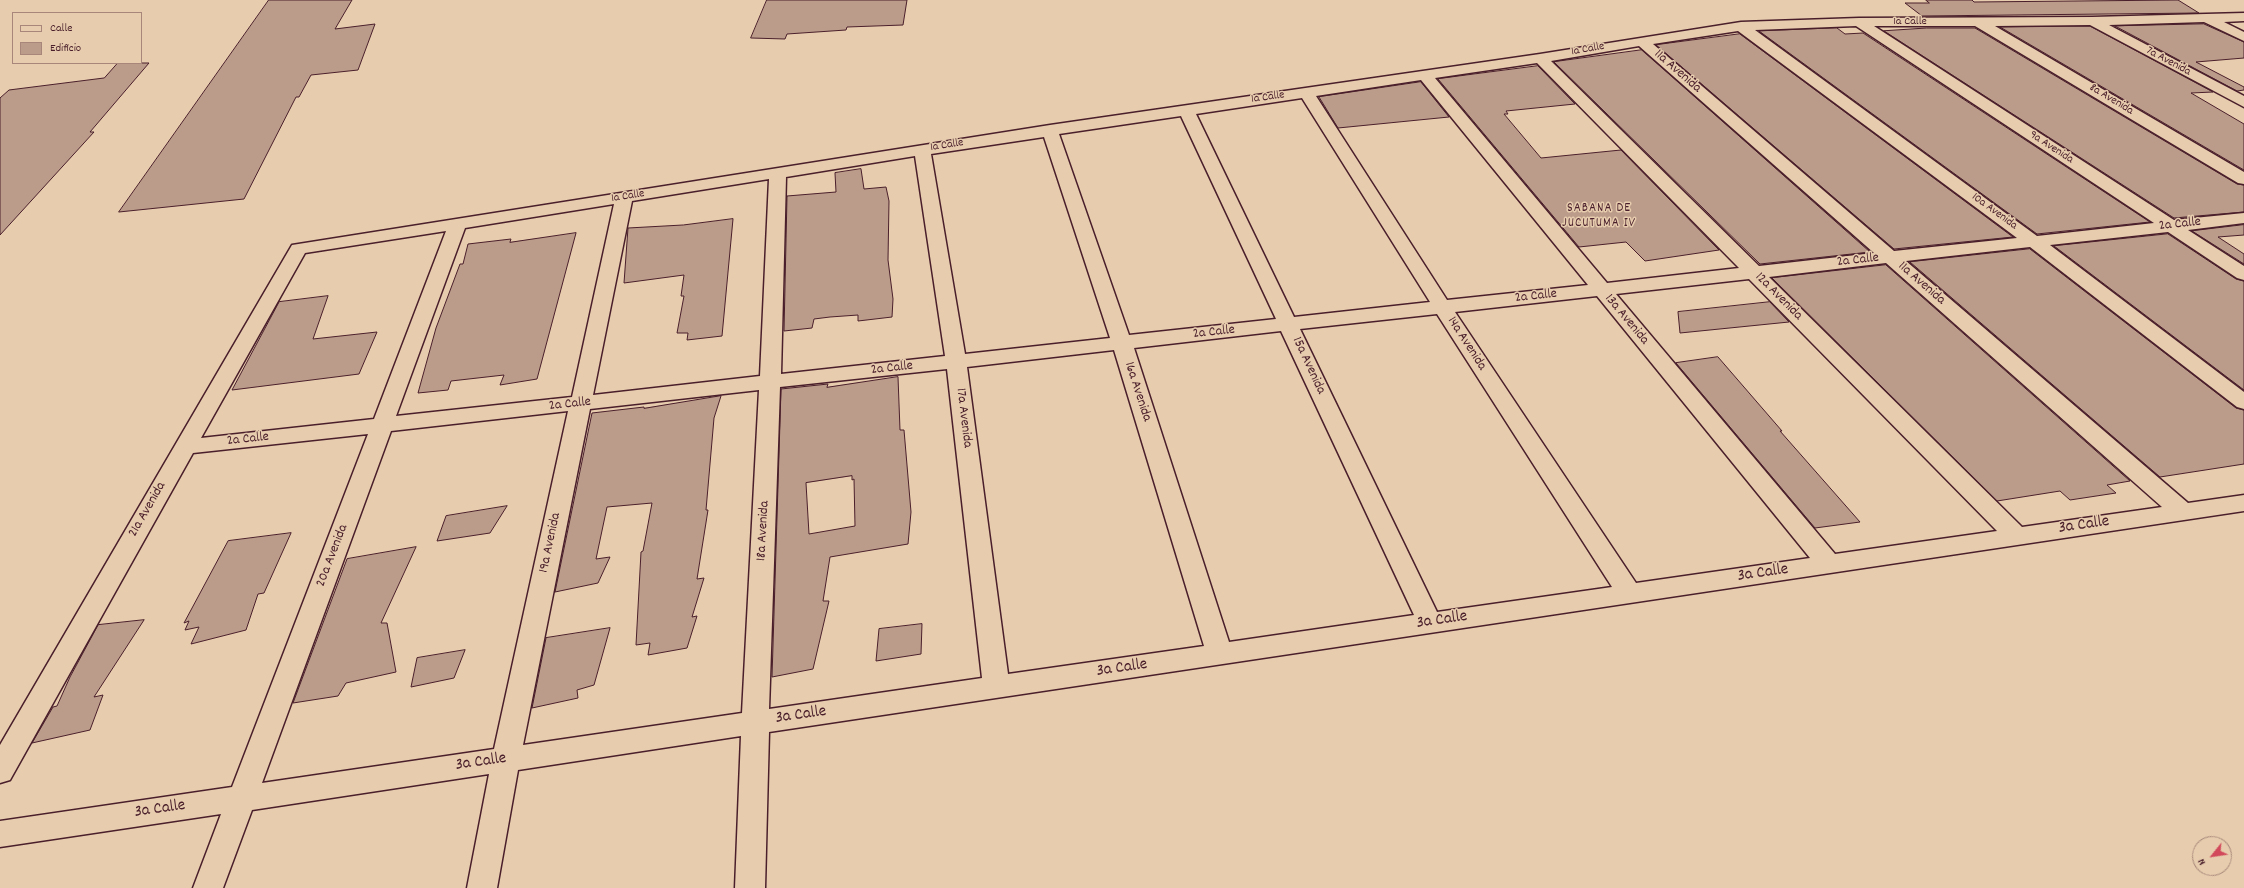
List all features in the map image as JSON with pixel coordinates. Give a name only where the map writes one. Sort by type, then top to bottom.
[{"type":"street","name":"1a Calle","points":[[298,249],[1050,130],[1540,58],[1741,26],[1859,22],[2092,21],[2244,17]]},
{"type":"street","points":[[2205,18],[2244,37]]},
{"type":"street","name":"7a Avenida","points":[[2092,21],[2244,102]]},
{"type":"street","name":"9a Avenida","points":[[1859,22],[2244,274]]},
{"type":"street","name":"8a Avenida","points":[[1979,22],[2244,179]]},
{"type":"street","name":"10a Avenida","points":[[1741,26],[2033,241],[2244,402]]},
{"type":"street","name":"11a Avenida","points":[[1641,41],[2183,512]]},
{"type":"street","name":"12a Avenida","points":[[1540,58],[2017,536]]},
{"type":"street","name":"13a Avenida","points":[[1425,75],[1829,564]]},
{"type":"street","name":"14a Avenida","points":[[1306,92],[1442,307],[1629,593]]},
{"type":"street","name":"15a Avenida","points":[[1186,110],[1430,623]]},
{"type":"street","name":"16a Avenida","points":[[1050,130],[1122,343],[1220,654]]},
{"type":"street","name":"17a Avenida","points":[[922,150],[956,361],[996,687]]},
{"type":"street","name":"18a Avenida","points":[[750,888],[753,723],[772,382],[778,173]]},
{"type":"street","name":"19a Avenida","points":[[482,888],[506,760],[624,198]]},
{"type":"street","name":"2a Calle","points":[[184,447],[2244,218]]},
{"type":"street","name":"20a Avenida","points":[[208,888],[458,223]]},
{"type":"street","name":"21a Avenida","points":[[0,771],[298,249]]},
{"type":"street","name":"3a Calle","points":[[0,834],[2244,503]]},
{"type":"building","points":[[269,0],[352,0],[335,29],[375,24],[358,70],[311,75],[299,97],[296,97],[244,199],[119,212]]},
{"type":"building","points":[[767,0],[907,0],[903,25],[847,27],[846,30],[787,34],[785,39],[751,38]]},
{"type":"building","points":[[1926,0],[1972,0],[1974,2],[2178,0],[2199,13],[1922,16],[1905,3],[1929,3]]},
{"type":"building","points":[[2204,24],[2244,42],[2244,58],[2196,62],[2244,87],[2244,90],[2237,91],[2115,26]]},
{"type":"building","points":[[2090,26],[2213,92],[2191,93],[2244,124],[2244,170],[2000,27]]},
{"type":"building","points":[[1837,28],[1845,34],[1863,33],[2150,222],[2037,234],[1759,31]]},
{"type":"building","points":[[1927,28],[1975,28],[2237,184],[2244,185],[2244,212],[2174,218],[1884,31]]},
{"type":"building","points":[[1740,34],[2013,237],[1894,249],[1656,45]]},
{"type":"building","points":[[1642,50],[1870,252],[1760,264],[1554,62]]},
{"type":"building","points":[[149,63],[90,132],[94,132],[0,235],[0,98],[9,90],[104,78],[117,64]]},
{"type":"building","points":[[1538,66],[1575,104],[1506,111],[1508,114],[1504,114],[1541,158],[1621,150],[1719,250],[1645,261],[1626,242],[1579,247],[1438,79]]},
{"type":"building","points":[[1421,82],[1449,117],[1338,128],[1319,97]]},
{"type":"building","points":[[861,169],[864,189],[886,187],[889,201],[888,260],[893,299],[892,317],[858,321],[858,315],[814,319],[812,328],[784,331],[787,196],[836,192],[835,173]]},
{"type":"building","points":[[733,219],[722,336],[687,340],[688,333],[677,333],[684,296],[681,296],[684,275],[624,283],[628,228],[683,225]]},
{"type":"building","points":[[2244,225],[2244,235],[2218,237],[2244,254],[2244,264],[2192,231]]},
{"type":"building","points":[[576,233],[537,379],[500,385],[504,375],[451,381],[448,390],[418,393],[436,328],[460,264],[463,264],[468,244],[511,239],[510,242]]},
{"type":"building","points":[[2168,234],[2236,279],[2244,281],[2244,390],[2054,246]]},
{"type":"building","points":[[2030,249],[2236,408],[2244,410],[2244,464],[2160,477],[1910,262]]},
{"type":"building","points":[[1886,265],[2130,481],[2107,485],[2116,493],[2070,500],[2060,491],[1997,501],[1772,278]]},
{"type":"building","points":[[328,296],[313,339],[377,332],[359,374],[232,390],[279,302]]},
{"type":"building","points":[[1770,302],[1789,322],[1680,333],[1678,312]]},
{"type":"building","points":[[1718,357],[1782,431],[1780,431],[1860,522],[1815,528],[1676,363]]},
{"type":"building","points":[[898,377],[900,430],[904,430],[911,512],[908,544],[830,557],[823,601],[829,601],[813,669],[772,677],[781,389],[828,384],[827,387]],"holes":[[[852,476],[852,480],[854,479],[855,526],[809,534],[806,483]]]},
{"type":"building","points":[[721,396],[714,418],[706,510],[708,510],[697,579],[704,578],[692,617],[697,616],[687,648],[648,655],[650,643],[636,645],[641,552],[643,551],[652,503],[607,507],[596,559],[610,557],[598,583],[555,592],[592,413],[644,408]]},
{"type":"building","points":[[507,506],[490,533],[437,541],[446,516]]},
{"type":"building","points":[[291,533],[264,593],[258,594],[246,630],[191,644],[199,627],[185,630],[189,621],[184,623],[228,541]]},
{"type":"building","points":[[416,547],[381,623],[387,623],[396,672],[346,683],[338,696],[293,703],[347,559]]},
{"type":"building","points":[[144,620],[94,697],[103,695],[90,730],[32,743],[53,707],[57,706],[70,677],[98,625]]},
{"type":"building","points":[[922,624],[921,654],[876,661],[879,629]]},
{"type":"building","points":[[610,628],[594,685],[577,690],[578,698],[532,708],[546,638]]},
{"type":"building","points":[[465,650],[454,678],[411,687],[417,658]]},
{"type":"district","name":"SABANA DE JUCUTUMA IV","points":[[1599,216]]}]
